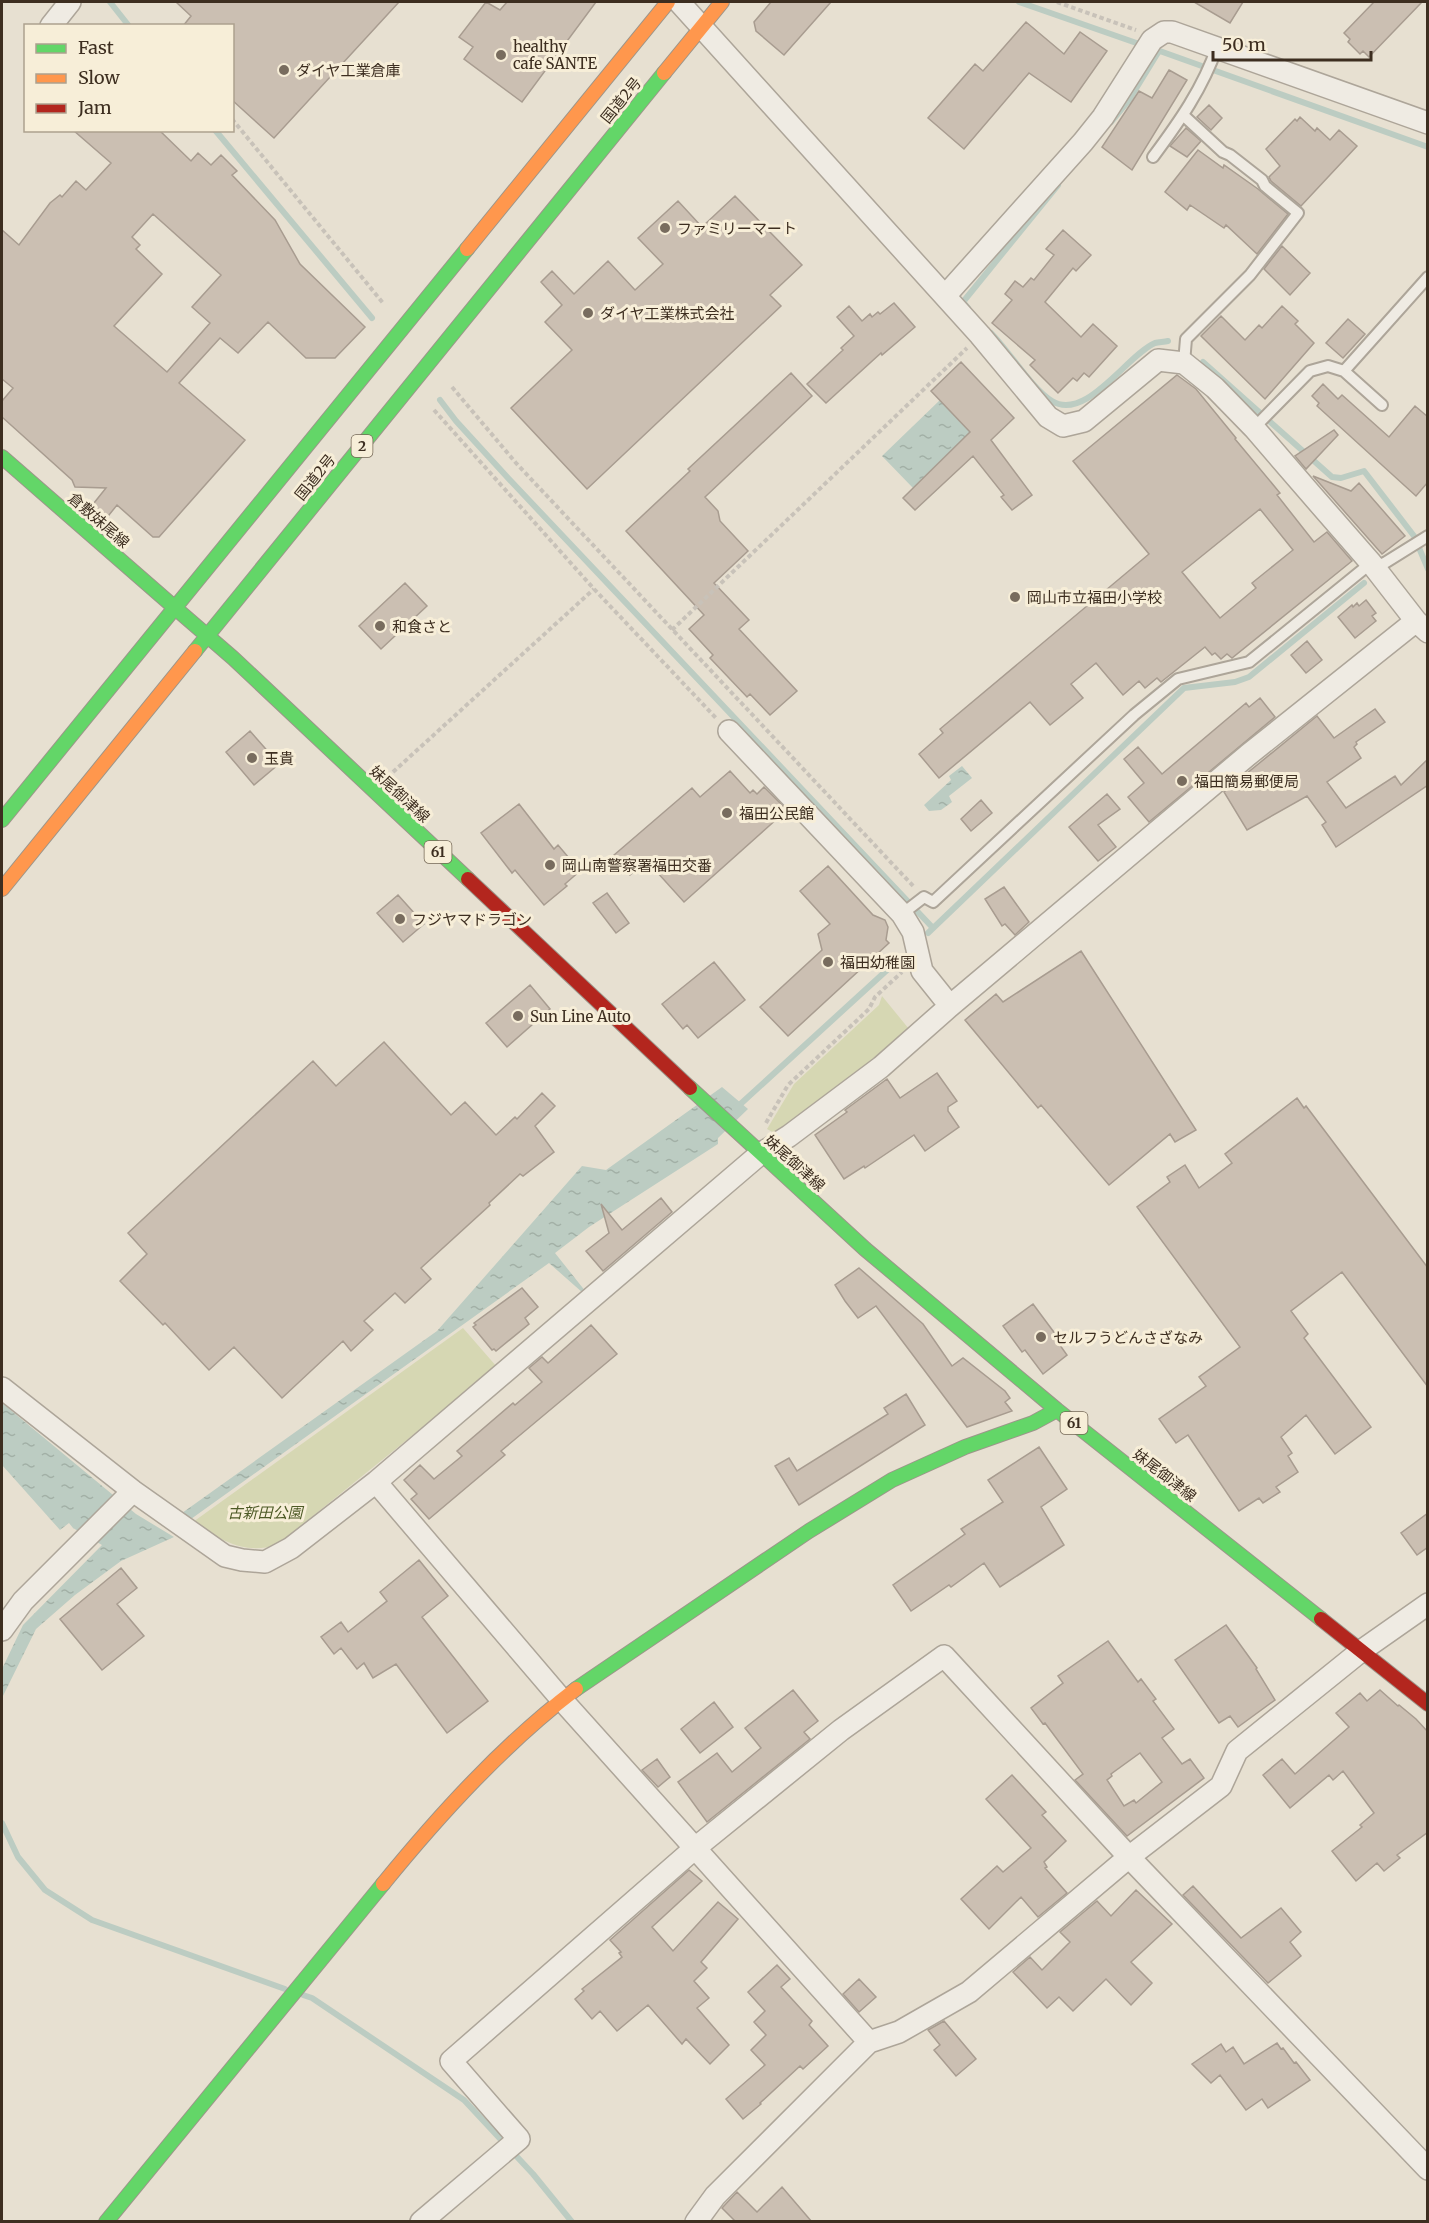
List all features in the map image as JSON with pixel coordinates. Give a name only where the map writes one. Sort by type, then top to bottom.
[{"type":"main road","name":"国道2号","points":[[2,820],[668,2]]},
{"type":"main road","name":"国道2号","points":[[2,889],[722,2]]},
{"type":"main road","name":"倉敷妹尾線","points":[[2,457],[174,608]]},
{"type":"main road","name":"妹尾御津線","points":[[174,608],[233,658],[732,1128],[865,1249],[1057,1410],[1428,1704]]},
{"type":"main road","points":[[106,2222],[302,1981],[454,1801],[538,1718],[809,1531],[892,1480],[965,1447],[1033,1423],[1057,1410]]},
{"type":"street","points":[[53,24],[70,2]]},
{"type":"street","points":[[2,1388],[133,1491],[225,1556],[265,1562],[291,1548],[376,1482],[760,1154],[789,1136],[881,1067],[1248,755],[1422,626],[1257,425],[1184,363],[1158,360],[1084,421],[1064,426],[1048,417],[980,335],[679,2]]},
{"type":"street","points":[[945,296],[1083,142],[1108,109],[1150,40],[1172,32],[1215,54],[1428,123]]},
{"type":"street","points":[[729,731],[905,912],[914,932],[922,972],[950,1006]]},
{"type":"street","points":[[376,1482],[562,1700],[868,2042]]},
{"type":"street","points":[[2,1630],[23,1601],[133,1491]]},
{"type":"street","points":[[696,2222],[715,2196],[868,2042],[899,2032],[969,1992],[1129,1857],[1221,1786],[1237,1751],[1361,1651],[1428,1604]]},
{"type":"street","points":[[421,2222],[519,2139],[450,2061],[694,1849],[841,1730],[944,1656],[1129,1857],[1428,2169]]},
{"type":"lane","points":[[1153,157],[1184,115],[1207,75],[1215,54]]},
{"type":"lane","points":[[1184,115],[1223,152],[1262,180],[1265,186],[1298,213],[1250,275],[1186,339],[1184,363]]},
{"type":"lane","points":[[1344,370],[1428,277]]},
{"type":"lane","points":[[1257,425],[1310,371],[1328,366],[1344,370],[1382,405]]},
{"type":"lane","points":[[905,912],[922,899],[933,902],[1134,715],[1178,679],[1249,662],[1371,563],[1383,564],[1426,536]]},
{"type":"path","points":[[1057,2],[1150,40]]},
{"type":"path","points":[[234,121],[382,303]]},
{"type":"path","points":[[672,630],[980,335]]},
{"type":"path","points":[[452,387],[516,463],[922,899]]},
{"type":"path","points":[[434,410],[594,589],[729,731]]},
{"type":"path","points":[[372,790],[594,589]]},
{"type":"path","points":[[760,1133],[788,1085],[868,1009],[875,997],[919,958]]},
{"type":"green space","points":[[882,996],[909,1029],[871,1065],[776,1134],[767,1129],[794,1084],[879,1005]]},
{"type":"green space","name":"古新田公園","points":[[463,1328],[497,1367],[277,1545],[265,1548],[243,1547],[213,1535],[193,1522]]},
{"type":"water","points":[[940,400],[970,432],[913,488],[882,456]]},
{"type":"water","points":[[962,766],[972,778],[949,796],[952,802],[941,810],[929,811],[924,805],[951,780],[949,776]]},
{"type":"water","points":[[722,1087],[748,1109],[718,1138],[718,1144],[589,1227],[555,1253],[586,1292],[583,1293],[549,1263],[191,1519],[182,1513],[437,1331],[582,1166],[606,1170]]},
{"type":"water","points":[[2,1403],[136,1514],[174,1537],[121,1561],[75,1595],[36,1629],[2,1698],[2,1669],[23,1625],[102,1545],[73,1528],[69,1523],[60,1530],[2,1465]]},
{"type":"building","name":"ダイヤ工業倉庫","points":[[176,2],[399,2],[274,138],[234,102],[234,24],[185,24],[191,16]]},
{"type":"building","points":[[486,2],[500,10],[507,2],[596,2],[522,102],[464,59],[473,47],[459,37]]},
{"type":"building","points":[[771,2],[831,2],[784,55],[756,31],[754,22]]},
{"type":"building","points":[[1194,2],[1243,2],[1230,23]]},
{"type":"building","points":[[1374,2],[1422,2],[1369,57],[1363,51],[1360,54],[1348,42],[1350,39],[1344,33]]},
{"type":"building","points":[[1026,22],[1064,54],[1080,32],[1107,51],[1071,102],[1029,73],[964,149],[928,118],[975,64],[983,71]]},
{"type":"building","points":[[1169,70],[1187,80],[1132,170],[1102,147],[1139,91],[1152,98]]},
{"type":"building","points":[[1209,105],[1222,118],[1211,130],[1197,117]]},
{"type":"building","points":[[1300,117],[1315,131],[1317,128],[1330,140],[1339,130],[1357,146],[1301,206],[1271,181],[1269,177],[1280,166],[1266,149],[1295,119],[1297,121]]},
{"type":"building","points":[[1186,128],[1201,141],[1187,157],[1170,146]]},
{"type":"building","points":[[75,132],[161,132],[191,161],[198,153],[211,165],[221,155],[237,171],[232,175],[275,220],[300,264],[365,327],[335,358],[306,358],[268,322],[238,353],[220,338],[179,383],[245,440],[159,537],[153,537],[117,505],[105,520],[90,508],[106,488],[75,487],[72,480],[2,417],[2,401],[13,388],[2,379],[2,230],[19,245],[50,203],[60,195],[62,197],[76,181],[86,190],[111,163]],"holes":[[[153,214],[221,275],[192,307],[210,323],[167,372],[114,326],[162,274],[136,249],[140,245],[132,237]]]},
{"type":"building","points":[[1198,150],[1258,189],[1288,214],[1257,254],[1226,225],[1224,228],[1190,205],[1187,210],[1165,192]]},
{"type":"building","points":[[735,196],[802,265],[770,295],[781,306],[587,489],[511,408],[572,350],[545,322],[562,305],[541,282],[552,271],[574,294],[608,261],[635,290],[663,264],[638,238],[678,201],[702,227]]},
{"type":"building","points":[[1063,230],[1091,255],[1076,271],[1073,268],[1045,302],[1081,337],[1093,324],[1117,346],[1089,377],[1084,373],[1077,381],[1073,378],[1058,393],[1030,365],[1035,360],[992,323],[1012,300],[1005,294],[1015,281],[1023,287],[1031,278],[1034,280],[1054,255],[1046,249]]},
{"type":"building","points":[[1282,246],[1310,273],[1290,295],[1264,269]]},
{"type":"building","points":[[894,303],[915,327],[882,355],[881,353],[826,403],[807,384],[843,350],[841,348],[854,336],[837,317],[849,306],[862,321],[870,314],[872,317],[878,312],[880,314]]},
{"type":"building","points":[[1282,306],[1298,321],[1295,324],[1314,343],[1265,399],[1201,336],[1221,316],[1245,340],[1259,325],[1262,328]]},
{"type":"building","points":[[1348,319],[1365,334],[1343,358],[1326,343]]},
{"type":"building","points":[[961,362],[1014,418],[991,440],[1032,495],[1012,510],[1001,497],[1004,495],[973,456],[915,510],[903,498],[970,432],[931,391]]},
{"type":"building","points":[[791,373],[812,396],[705,497],[718,511],[720,521],[748,551],[714,583],[749,620],[739,629],[797,691],[770,715],[750,694],[747,697],[710,658],[713,655],[689,629],[704,615],[626,531],[690,471],[688,469]]},
{"type":"building","points":[[1177,375],[1196,389],[1280,493],[1277,495],[1314,542],[1327,532],[1352,561],[1232,658],[1227,654],[1221,659],[1215,653],[1212,655],[1205,647],[1161,682],[1157,678],[1145,688],[1139,681],[1123,695],[1096,663],[1071,684],[1083,698],[1050,725],[1030,702],[939,778],[919,754],[943,733],[940,729],[1149,554],[1073,461]],"holes":[[[1260,509],[1293,550],[1252,583],[1256,588],[1220,618],[1182,572]]]},
{"type":"building","points":[[1323,384],[1338,399],[1342,395],[1389,437],[1415,406],[1428,417],[1428,482],[1416,496],[1317,406],[1319,403],[1312,396]]},
{"type":"building","points":[[1334,430],[1338,435],[1306,469],[1295,456]]},
{"type":"building","points":[[1313,476],[1351,491],[1359,483],[1405,536],[1382,554]]},
{"type":"building","points":[[405,583],[427,606],[381,649],[359,626]]},
{"type":"building","points":[[1366,600],[1376,613],[1372,616],[1376,621],[1355,638],[1338,617],[1352,605],[1353,607],[1357,603],[1359,606]]},
{"type":"building","points":[[1307,641],[1322,660],[1306,673],[1291,655]]},
{"type":"building","points":[[1260,698],[1275,717],[1149,822],[1128,797],[1144,783],[1124,759],[1138,747],[1162,774],[1246,703],[1249,707]]},
{"type":"building","points":[[1375,709],[1385,722],[1356,742],[1354,747],[1361,758],[1327,782],[1346,808],[1395,776],[1401,785],[1428,759],[1428,785],[1336,847],[1322,825],[1326,822],[1307,796],[1247,830],[1224,792],[1317,716],[1334,738]]},
{"type":"building","points":[[250,731],[279,764],[254,785],[226,752]]},
{"type":"building","name":"福田公民館","points":[[730,771],[750,793],[753,790],[757,794],[764,787],[783,806],[775,814],[778,818],[684,902],[647,861],[630,875],[614,855],[692,788],[700,797]]},
{"type":"building","points":[[1107,794],[1120,809],[1098,825],[1116,847],[1098,861],[1069,827]]},
{"type":"building","points":[[981,800],[992,813],[971,831],[961,819]]},
{"type":"building","points":[[519,804],[554,849],[558,845],[580,871],[565,884],[567,886],[544,905],[515,870],[512,873],[481,833]]},
{"type":"building","points":[[828,866],[873,915],[885,920],[888,927],[886,940],[889,943],[788,1036],[760,1007],[822,950],[818,934],[830,924],[800,891]]},
{"type":"building","points":[[1004,887],[1029,922],[1015,935],[1005,924],[1002,926],[985,899]]},
{"type":"building","points":[[607,893],[629,923],[616,933],[593,903]]},
{"type":"building","name":"フジヤマドラゴン","points":[[398,895],[424,924],[403,942],[377,913]]},
{"type":"building","points":[[1081,951],[1196,1130],[1175,1142],[1170,1134],[1109,1185],[1041,1105],[1038,1108],[965,1020],[996,994],[1003,1002]]},
{"type":"building","points":[[714,962],[745,1000],[698,1038],[687,1025],[683,1029],[662,1004]]},
{"type":"building","name":"Sun Line Auto","points":[[530,985],[550,1009],[507,1047],[486,1023]]},
{"type":"building","points":[[384,1042],[451,1115],[465,1102],[496,1135],[515,1117],[517,1119],[542,1093],[555,1106],[535,1126],[554,1152],[523,1176],[520,1174],[489,1203],[490,1205],[421,1268],[431,1279],[405,1303],[395,1293],[364,1321],[373,1330],[351,1351],[343,1341],[282,1398],[234,1347],[209,1370],[165,1323],[163,1325],[120,1281],[147,1254],[128,1233],[313,1061],[336,1086]]},
{"type":"building","points":[[937,1073],[957,1101],[948,1107],[948,1111],[959,1127],[925,1151],[914,1135],[865,1168],[864,1166],[844,1179],[815,1135],[887,1079],[900,1098]]},
{"type":"building","points":[[1297,1098],[1304,1108],[1306,1106],[1428,1268],[1428,1387],[1342,1272],[1291,1311],[1308,1334],[1304,1338],[1371,1427],[1335,1454],[1306,1415],[1281,1437],[1292,1453],[1288,1456],[1298,1472],[1276,1487],[1280,1492],[1263,1503],[1259,1498],[1239,1511],[1188,1435],[1176,1443],[1159,1419],[1206,1386],[1199,1377],[1240,1347],[1137,1207],[1170,1182],[1167,1177],[1185,1165],[1199,1188],[1232,1163],[1225,1154]]},
{"type":"building","points":[[661,1198],[672,1212],[603,1271],[586,1251],[609,1233],[601,1204],[622,1230]]},
{"type":"building","points":[[859,1268],[923,1324],[952,1366],[963,1358],[1005,1391],[1010,1398],[1005,1402],[1012,1411],[967,1427],[876,1306],[858,1318],[845,1301],[835,1285]]},
{"type":"building","points":[[522,1288],[538,1307],[525,1318],[529,1324],[496,1351],[492,1350],[473,1327],[476,1325],[474,1323]]},
{"type":"building","points":[[1033,1304],[1059,1339],[1057,1341],[1067,1355],[1043,1374],[1025,1350],[1022,1352],[1003,1326]]},
{"type":"building","points":[[591,1325],[617,1354],[501,1451],[505,1455],[429,1519],[411,1499],[417,1494],[404,1480],[420,1465],[434,1479],[462,1456],[457,1451],[513,1403],[515,1405],[542,1382],[529,1368],[542,1357],[548,1363]]},
{"type":"building","points":[[906,1394],[925,1425],[799,1505],[775,1466],[789,1458],[797,1471],[888,1414],[884,1408]]},
{"type":"building","points":[[1039,1447],[1067,1489],[1041,1507],[1064,1545],[1000,1587],[984,1563],[951,1587],[949,1585],[911,1611],[893,1585],[965,1534],[961,1529],[1003,1502],[988,1480]]},
{"type":"building","points":[[1428,1513],[1428,1547],[1417,1555],[1401,1533]]},
{"type":"building","points":[[419,1560],[448,1596],[422,1617],[488,1701],[447,1733],[396,1664],[373,1678],[364,1663],[357,1669],[341,1648],[334,1654],[321,1637],[341,1622],[348,1632],[387,1601],[380,1592]]},
{"type":"building","points":[[121,1568],[137,1588],[117,1604],[144,1636],[102,1670],[60,1619]]},
{"type":"building","points":[[1226,1625],[1257,1668],[1275,1700],[1238,1727],[1230,1716],[1219,1723],[1175,1660]]},
{"type":"building","points":[[1108,1641],[1138,1682],[1141,1679],[1156,1699],[1153,1701],[1174,1729],[1162,1738],[1182,1764],[1190,1759],[1204,1778],[1127,1836],[1075,1780],[1083,1774],[1031,1708],[1063,1683],[1058,1676]],"holes":[[[1140,1753],[1162,1782],[1136,1803],[1134,1800],[1124,1806],[1107,1780],[1112,1776],[1111,1774]]]},
{"type":"building","points":[[793,1690],[818,1721],[804,1732],[810,1739],[707,1822],[678,1782],[717,1753],[732,1772],[761,1748],[745,1728]]},
{"type":"building","points":[[1380,1690],[1416,1719],[1428,1732],[1428,1832],[1397,1855],[1400,1858],[1384,1871],[1377,1863],[1356,1881],[1332,1851],[1362,1827],[1360,1825],[1374,1813],[1343,1771],[1333,1780],[1329,1775],[1290,1808],[1263,1775],[1282,1759],[1295,1774],[1349,1727],[1336,1713],[1360,1693],[1367,1701]]},
{"type":"building","points":[[714,1702],[733,1727],[700,1753],[681,1729]]},
{"type":"building","points":[[657,1759],[670,1777],[658,1787],[642,1770]]},
{"type":"building","points":[[1012,1775],[1046,1812],[1042,1815],[1066,1841],[1044,1862],[1047,1867],[1045,1868],[1067,1893],[1038,1917],[1021,1897],[989,1929],[961,1899],[997,1866],[1003,1872],[1031,1848],[986,1799]]},
{"type":"building","points":[[689,1870],[702,1881],[652,1927],[673,1951],[718,1902],[738,1919],[701,1962],[707,1968],[694,1981],[709,1998],[697,2008],[729,2045],[710,2064],[686,2039],[682,2044],[648,2005],[617,2031],[600,2011],[592,2019],[575,1999],[584,1991],[582,1989],[622,1957],[619,1953],[621,1952],[610,1940]]},
{"type":"building","points":[[1193,1886],[1241,1938],[1281,1908],[1301,1932],[1290,1942],[1301,1956],[1268,1983],[1183,1895]]},
{"type":"building","points":[[1136,1890],[1172,1924],[1131,1962],[1152,1983],[1131,2005],[1106,1979],[1073,2011],[1059,1997],[1047,2008],[1013,1972],[1030,1957],[1042,1970],[1070,1942],[1060,1932],[1097,1901],[1111,1916]]},
{"type":"building","points":[[777,1965],[790,1979],[781,1987],[812,2021],[809,2025],[828,2046],[803,2069],[800,2066],[743,2119],[726,2099],[765,2065],[751,2050],[766,2035],[754,2022],[765,2011],[748,1992]]},
{"type":"building","points":[[859,1979],[876,1997],[859,2012],[843,1994]]},
{"type":"building","points":[[944,2021],[976,2059],[956,2076],[934,2050],[940,2045],[928,2030]]},
{"type":"building","points":[[1277,2043],[1310,2080],[1268,2108],[1262,2099],[1246,2110],[1220,2075],[1211,2083],[1192,2064],[1221,2044],[1226,2052],[1233,2047],[1244,2064]]},
{"type":"building","points":[[782,2187],[812,2222],[736,2222],[722,2208],[737,2192],[757,2212]]},
{"type":"waterway","points":[[110,2],[127,24]]},
{"type":"waterway","points":[[1019,2],[1145,46]]},
{"type":"waterway","points":[[1157,50],[1428,147]]},
{"type":"waterway","points":[[1111,122],[1129,100],[1159,51]]},
{"type":"waterway","points":[[217,132],[372,318]]},
{"type":"waterway","points":[[968,308],[963,302],[1058,185]]},
{"type":"waterway","points":[[991,333],[1044,395],[1052,401],[1065,405],[1092,395],[1144,350],[1155,343],[1168,341]]},
{"type":"waterway","points":[[1203,362],[1332,477],[1341,478],[1364,471],[1414,536],[1428,569]]},
{"type":"waterway","points":[[440,400],[508,478],[933,928]]},
{"type":"waterway","points":[[928,933],[1184,688],[1235,682],[1249,677],[1364,583]]},
{"type":"waterway","points":[[735,1109],[898,960]]},
{"type":"waterway","points":[[2,1823],[18,1857],[45,1890],[92,1920],[285,1989]]},
{"type":"waterway","points":[[303,1995],[312,1998],[464,2100],[533,2174],[572,2222]]},
{"type":"traffic: fast","points":[[195,651],[664,73]]},
{"type":"traffic: fast","points":[[2,820],[467,249]]},
{"type":"traffic: fast","points":[[2,457],[174,607]]},
{"type":"traffic: fast","points":[[174,607],[233,658],[468,879]]},
{"type":"traffic: fast","points":[[690,1088],[865,1249],[1057,1410],[1321,1619]]},
{"type":"traffic: fast","points":[[576,1689],[809,1531],[892,1480],[965,1447],[1033,1423],[1057,1410]]},
{"type":"traffic: fast","points":[[106,2222],[383,1884]]},
{"type":"traffic: slow","points":[[467,249],[668,2]]},
{"type":"traffic: slow","points":[[664,73],[722,2]]},
{"type":"traffic: slow","points":[[2,889],[195,651]]},
{"type":"traffic: slow","points":[[383,1884],[474,1780],[549,1710],[576,1689]]},
{"type":"traffic: jam","points":[[468,879],[690,1088]]},
{"type":"traffic: jam","points":[[1321,1619],[1428,1704]]},
{"type":"place","name":"healthy cafe SANTE","points":[[501,55]]},
{"type":"place","name":"ダイヤ工業倉庫","points":[[284,70]]},
{"type":"place","name":"ファミリーマート","points":[[665,228]]},
{"type":"place","name":"ダイヤ工業株式会社","points":[[588,313]]},
{"type":"place","name":"岡山市立福田小学校","points":[[1015,597]]},
{"type":"place","name":"和食さと","points":[[380,626]]},
{"type":"place","name":"玉貴","points":[[252,758]]},
{"type":"place","name":"福田簡易郵便局","points":[[1182,781]]},
{"type":"place","name":"福田公民館","points":[[727,813]]},
{"type":"place","name":"岡山南警察署福田交番","points":[[550,865]]},
{"type":"place","name":"フジヤマドラゴン","points":[[400,919]]},
{"type":"place","name":"福田幼稚園","points":[[828,962]]},
{"type":"place","name":"Sun Line Auto","points":[[518,1016]]},
{"type":"place","name":"セルフうどんさざなみ","points":[[1041,1337]]}]
